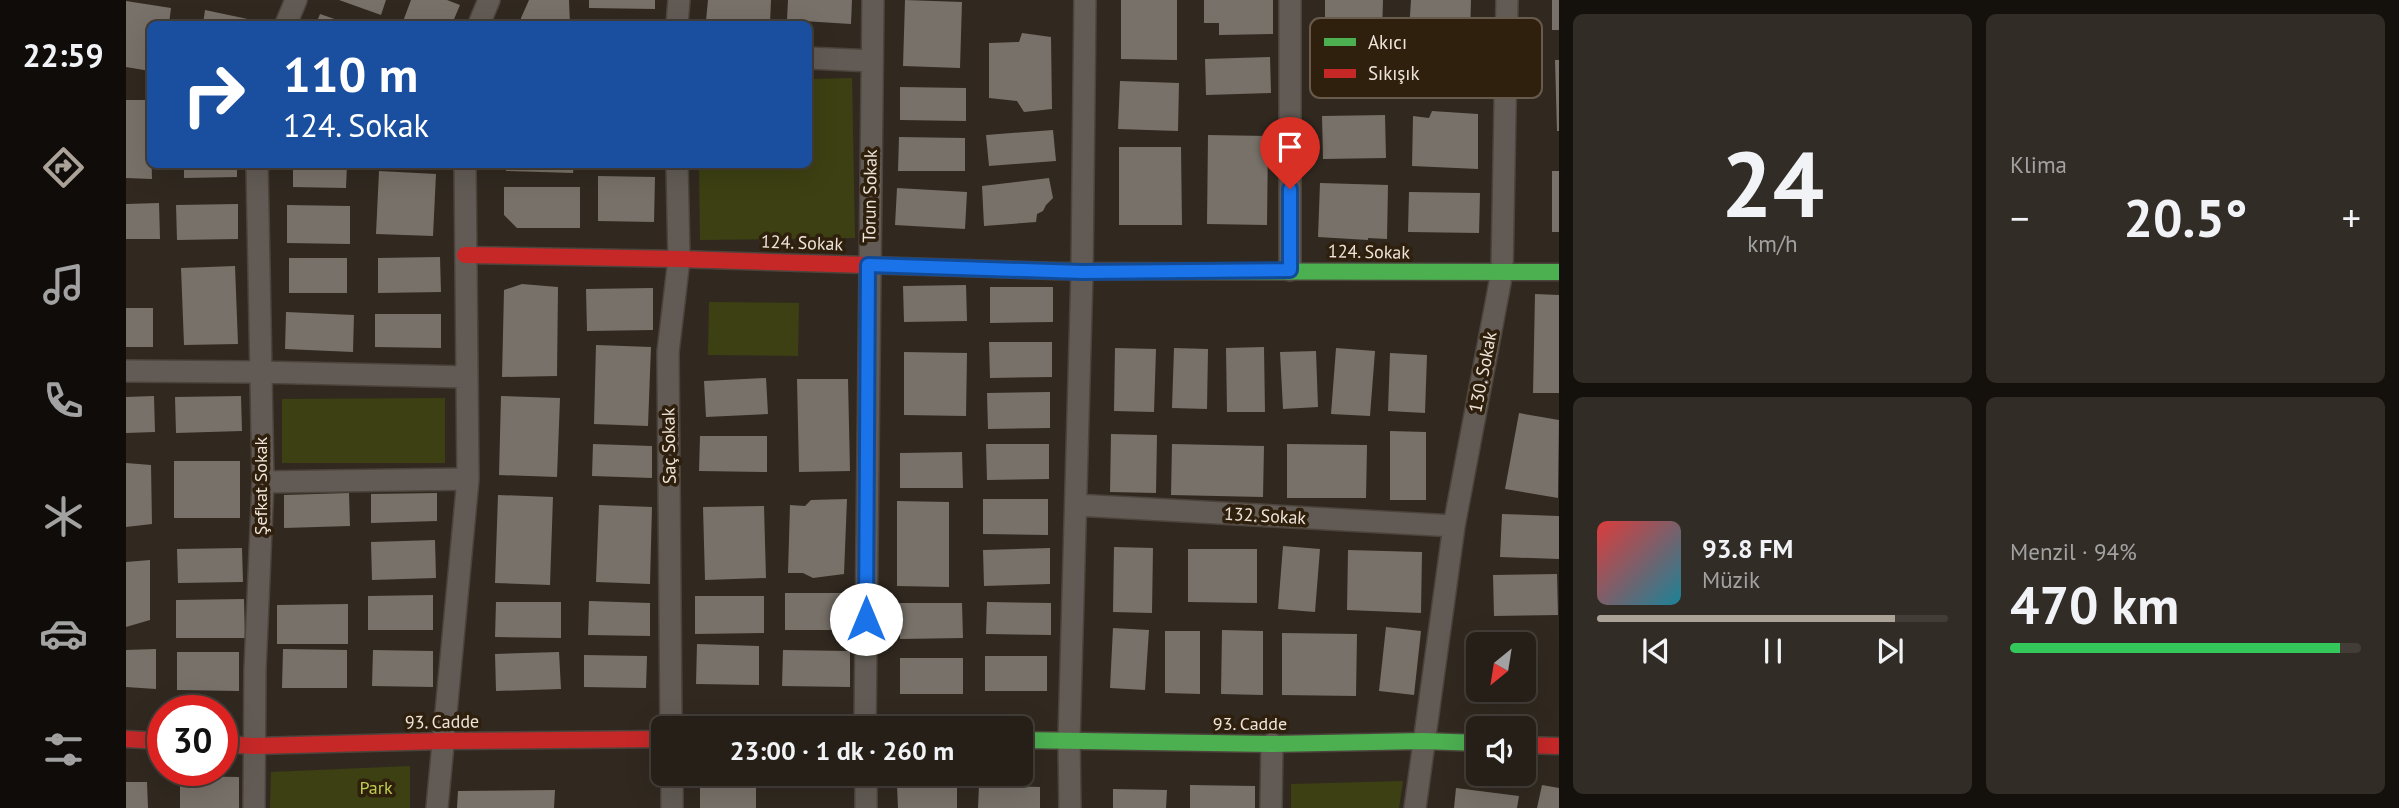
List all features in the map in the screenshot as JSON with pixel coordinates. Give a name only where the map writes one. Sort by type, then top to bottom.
[{"type":"street","points":[[287,21],[296,0]]},
{"type":"street","points":[[480,21],[489,0]]},
{"type":"street","points":[[677,21],[679,0]]},
{"type":"street","name":"Torun Sokak","points":[[865,716],[873,0]]},
{"type":"street","points":[[1070,808],[1069,740],[1082,272],[1085,0]]},
{"type":"street","points":[[1290,0],[1290,270]]},
{"type":"street","name":"130. Sokak","points":[[1507,0],[1507,18]]},
{"type":"street","points":[[812,58],[872,61]]},
{"type":"street","name":"130. Sokak","points":[[1415,808],[1454,526],[1502,272],[1505,98]]},
{"type":"street","name":"Şefkat Sokak","points":[[254,808],[263,482],[257,168]]},
{"type":"street","points":[[437,808],[468,479],[465,168]]},
{"type":"street","name":"Saç Sokak","points":[[671,716],[668,352],[679,259],[677,168]]},
{"type":"street","name":"124. Sokak","points":[[465,255],[1082,272],[1559,272]]},
{"type":"street","points":[[126,371],[466,377]]},
{"type":"street","points":[[263,482],[468,479]]},
{"type":"street","name":"132. Sokak","points":[[1076,505],[1454,526]]},
{"type":"street","points":[[126,739],[147,740]]},
{"type":"street","name":"93. Cadde","points":[[238,745],[651,739]]},
{"type":"street","name":"93. Cadde","points":[[1033,740],[1272,744],[1466,743]]},
{"type":"street","points":[[1271,808],[1272,744]]},
{"type":"street","points":[[1536,745],[1559,746]]},
{"type":"street","points":[[672,786],[672,808]]},
{"type":"street","points":[[866,786],[866,808]]},
{"type":"green space","points":[[852,78],[855,238],[700,240],[699,168],[812,168],[812,79]]},
{"type":"green space","points":[[709,302],[799,303],[798,356],[708,355]]},
{"type":"green space","points":[[445,398],[445,463],[282,463],[282,399]]},
{"type":"green space","name":"Park","points":[[410,766],[410,808],[270,808],[271,772]]},
{"type":"green space","points":[[1403,781],[1399,808],[1291,808],[1291,784]]},
{"type":"building","points":[[339,0],[386,0],[381,15]]},
{"type":"building","points":[[411,0],[447,0],[460,5],[453,21],[403,21]]},
{"type":"building","points":[[529,0],[569,0],[570,21],[521,21]]},
{"type":"building","points":[[589,0],[655,0],[655,9],[589,8]]},
{"type":"building","points":[[708,0],[771,0],[770,21],[706,21]]},
{"type":"building","points":[[788,0],[852,0],[851,24],[787,20]]},
{"type":"building","points":[[905,0],[962,2],[960,68],[903,66]]},
{"type":"building","points":[[1121,0],[1177,0],[1177,60],[1121,59]]},
{"type":"building","points":[[1204,0],[1273,0],[1273,34],[1219,35],[1219,23],[1204,23]]},
{"type":"building","points":[[1325,0],[1383,0],[1382,18],[1325,18]]},
{"type":"building","points":[[1411,0],[1471,0],[1470,18],[1410,18]]},
{"type":"building","points":[[1552,0],[1559,0],[1559,30],[1552,30]]},
{"type":"building","points":[[126,1],[171,8],[169,21],[147,21],[147,70],[126,67]]},
{"type":"building","points":[[205,10],[257,21],[203,21]]},
{"type":"building","points":[[320,14],[340,21],[317,21]]},
{"type":"building","points":[[1022,33],[1051,37],[1052,109],[1024,112],[1017,101],[989,98],[989,43],[1019,42]]},
{"type":"building","points":[[1270,57],[1271,93],[1206,95],[1205,59]]},
{"type":"building","points":[[1555,60],[1559,60],[1559,131],[1557,131]]},
{"type":"building","points":[[1120,81],[1179,83],[1178,131],[1118,129]]},
{"type":"building","points":[[900,87],[966,88],[966,121],[900,120]]},
{"type":"building","points":[[126,100],[147,100],[147,168],[152,168],[152,179],[126,178]]},
{"type":"building","points":[[1432,111],[1478,114],[1478,169],[1412,166],[1413,116],[1429,118]]},
{"type":"building","points":[[1385,115],[1386,158],[1323,159],[1322,116]]},
{"type":"building","points":[[1053,130],[1056,161],[989,166],[986,135]]},
{"type":"building","points":[[1208,135],[1268,136],[1267,225],[1207,224]]},
{"type":"building","points":[[899,137],[965,138],[965,171],[898,171]]},
{"type":"building","points":[[1119,147],[1181,147],[1182,225],[1119,225]]},
{"type":"building","points":[[184,168],[237,168],[237,177],[184,178]]},
{"type":"building","points":[[293,168],[347,168],[346,188],[293,187]]},
{"type":"building","points":[[506,168],[574,168],[573,173],[506,171]]},
{"type":"building","points":[[379,171],[436,174],[433,236],[376,234]]},
{"type":"building","points":[[1552,171],[1559,171],[1559,232],[1552,232]]},
{"type":"building","points":[[598,176],[655,177],[654,222],[598,221]]},
{"type":"building","points":[[1049,178],[1053,198],[1043,211],[1037,214],[1036,222],[984,226],[982,186]]},
{"type":"building","points":[[1320,183],[1388,185],[1387,239],[1318,237]]},
{"type":"building","points":[[504,187],[580,187],[580,228],[517,228],[504,215]]},
{"type":"building","points":[[897,188],[967,192],[965,229],[895,225]]},
{"type":"building","points":[[1409,192],[1480,193],[1479,233],[1408,232]]},
{"type":"building","points":[[159,203],[160,239],[126,239],[126,204]]},
{"type":"building","points":[[238,204],[238,239],[177,240],[176,205]]},
{"type":"building","points":[[287,205],[350,206],[350,244],[287,243]]},
{"type":"building","points":[[440,257],[441,292],[378,293],[378,258]]},
{"type":"building","points":[[289,258],[347,258],[347,293],[289,293]]},
{"type":"building","points":[[235,266],[238,344],[184,345],[181,268]]},
{"type":"building","points":[[522,284],[558,287],[557,376],[502,377],[504,290]]},
{"type":"building","points":[[966,285],[967,321],[904,322],[903,286]]},
{"type":"building","points":[[990,287],[1053,287],[1053,322],[990,323]]},
{"type":"building","points":[[653,288],[653,330],[587,331],[586,289]]},
{"type":"building","points":[[1535,294],[1559,295],[1559,393],[1533,393]]},
{"type":"building","points":[[126,308],[153,308],[153,347],[126,347]]},
{"type":"building","points":[[286,312],[354,315],[353,352],[285,349]]},
{"type":"building","points":[[375,314],[441,314],[441,348],[375,347]]},
{"type":"building","points":[[989,342],[1052,342],[1052,377],[990,378]]},
{"type":"building","points":[[596,345],[651,347],[648,426],[594,424]]},
{"type":"building","points":[[1264,347],[1265,412],[1227,412],[1226,348]]},
{"type":"building","points":[[1115,348],[1156,349],[1154,412],[1114,411]]},
{"type":"building","points":[[1174,348],[1208,349],[1207,409],[1172,408]]},
{"type":"building","points":[[1336,348],[1375,351],[1370,416],[1331,414]]},
{"type":"building","points":[[1316,351],[1318,407],[1283,409],[1280,352]]},
{"type":"building","points":[[904,352],[967,353],[966,416],[904,415]]},
{"type":"building","points":[[1390,353],[1427,355],[1425,413],[1388,411]]},
{"type":"building","points":[[766,378],[768,414],[706,417],[704,381]]},
{"type":"building","points":[[797,379],[848,379],[850,471],[799,472]]},
{"type":"building","points":[[1050,392],[1050,428],[988,429],[987,393]]},
{"type":"building","points":[[154,396],[155,432],[126,433],[126,397]]},
{"type":"building","points":[[241,396],[242,431],[176,433],[175,397]]},
{"type":"building","points":[[501,396],[560,398],[557,477],[499,475]]},
{"type":"building","points":[[1519,413],[1559,420],[1558,498],[1505,489]]},
{"type":"building","points":[[1390,431],[1426,432],[1426,500],[1390,500]]},
{"type":"building","points":[[1111,434],[1157,435],[1156,493],[1110,492]]},
{"type":"building","points":[[700,436],[767,436],[767,472],[699,471]]},
{"type":"building","points":[[593,444],[652,446],[652,478],[592,476]]},
{"type":"building","points":[[986,444],[1049,444],[1049,479],[987,480]]},
{"type":"building","points":[[1172,444],[1264,446],[1263,497],[1171,495]]},
{"type":"building","points":[[1287,444],[1367,445],[1366,498],[1287,498]]},
{"type":"building","points":[[962,452],[963,488],[900,488],[900,453]]},
{"type":"building","points":[[174,461],[240,461],[240,518],[174,518]]},
{"type":"building","points":[[126,463],[151,465],[152,524],[126,527]]},
{"type":"building","points":[[349,493],[350,526],[284,528],[284,495]]},
{"type":"building","points":[[437,493],[437,521],[371,523],[371,494]]},
{"type":"building","points":[[498,495],[553,497],[550,585],[495,583]]},
{"type":"building","points":[[847,499],[844,574],[813,578],[803,573],[788,573],[790,505],[805,506],[811,500]]},
{"type":"building","points":[[983,499],[1048,499],[1048,535],[983,534]]},
{"type":"building","points":[[897,501],[949,502],[949,587],[897,586]]},
{"type":"building","points":[[599,505],[652,507],[650,584],[596,582]]},
{"type":"building","points":[[764,506],[766,578],[705,580],[703,507]]},
{"type":"building","points":[[1502,514],[1559,516],[1559,559],[1500,557]]},
{"type":"building","points":[[435,540],[436,578],[372,580],[371,542]]},
{"type":"building","points":[[1283,546],[1320,549],[1315,612],[1278,609]]},
{"type":"building","points":[[1114,547],[1153,548],[1152,613],[1113,612]]},
{"type":"building","points":[[242,548],[243,582],[178,583],[177,549]]},
{"type":"building","points":[[1050,548],[1050,584],[984,586],[983,550]]},
{"type":"building","points":[[1188,549],[1257,549],[1257,603],[1188,602]]},
{"type":"building","points":[[1348,550],[1422,552],[1421,613],[1347,610]]},
{"type":"building","points":[[150,560],[150,620],[126,627],[126,562]]},
{"type":"building","points":[[1557,574],[1558,615],[1494,616],[1493,575]]},
{"type":"building","points":[[785,593],[850,593],[850,630],[785,630]]},
{"type":"building","points":[[433,595],[433,630],[368,630],[368,596]]},
{"type":"building","points":[[695,596],[764,596],[764,633],[695,634]]},
{"type":"building","points":[[244,599],[245,638],[176,638],[176,600]]},
{"type":"building","points":[[589,601],[650,603],[650,636],[588,635]]},
{"type":"building","points":[[496,602],[561,602],[561,638],[495,637]]},
{"type":"building","points":[[987,602],[1051,603],[1051,635],[986,634]]},
{"type":"building","points":[[899,603],[962,603],[963,638],[900,639]]},
{"type":"building","points":[[348,604],[348,644],[277,644],[277,605]]},
{"type":"building","points":[[1386,627],[1421,631],[1414,695],[1379,691]]},
{"type":"building","points":[[1113,628],[1149,630],[1145,690],[1110,688]]},
{"type":"building","points":[[1222,630],[1263,631],[1263,695],[1221,694]]},
{"type":"building","points":[[1165,631],[1200,631],[1200,694],[1165,693]]},
{"type":"building","points":[[1282,633],[1357,634],[1356,696],[1282,695]]},
{"type":"building","points":[[697,644],[759,646],[759,685],[696,684]]},
{"type":"building","points":[[156,649],[156,689],[126,687],[126,650]]},
{"type":"building","points":[[283,649],[347,650],[347,688],[282,688]]},
{"type":"building","points":[[373,650],[433,651],[433,687],[372,686]]},
{"type":"building","points":[[783,650],[850,651],[850,687],[782,686]]},
{"type":"building","points":[[177,652],[239,652],[239,691],[177,690]]},
{"type":"building","points":[[559,652],[561,689],[496,691],[495,654]]},
{"type":"building","points":[[584,655],[647,656],[646,688],[584,687]]},
{"type":"building","points":[[985,656],[1047,656],[1047,691],[985,691]]},
{"type":"building","points":[[900,658],[963,658],[963,694],[900,694]]},
{"type":"building","points":[[239,777],[239,808],[180,808],[180,786],[238,786]]},
{"type":"building","points":[[126,782],[147,782],[148,808],[126,808]]},
{"type":"building","points":[[1190,785],[1255,786],[1255,808],[1190,808]]},
{"type":"building","points":[[1542,785],[1559,788],[1559,808],[1537,808]]},
{"type":"building","points":[[700,786],[756,786],[756,808],[700,808]]},
{"type":"building","points":[[897,786],[957,786],[957,808],[898,808]]},
{"type":"building","points":[[979,786],[1040,787],[1040,808],[978,808]]},
{"type":"building","points":[[1456,788],[1519,796],[1517,808],[1454,808]]},
{"type":"building","points":[[1113,789],[1167,790],[1166,808],[1113,808]]},
{"type":"building","points":[[555,790],[554,808],[457,808],[458,791]]},
{"type":"traffic: fast","points":[[1055,271],[1559,272]]},
{"type":"traffic: fast","points":[[1033,740],[1272,744],[1466,743]]},
{"type":"traffic: jam","points":[[465,255],[1055,271]]},
{"type":"traffic: jam","points":[[126,739],[147,740]]},
{"type":"traffic: jam","points":[[238,745],[651,739]]},
{"type":"traffic: jam","points":[[1536,745],[1559,746]]},
{"type":"route","points":[[866,619],[868,265],[1082,272],[1290,270],[1290,189]]}]
